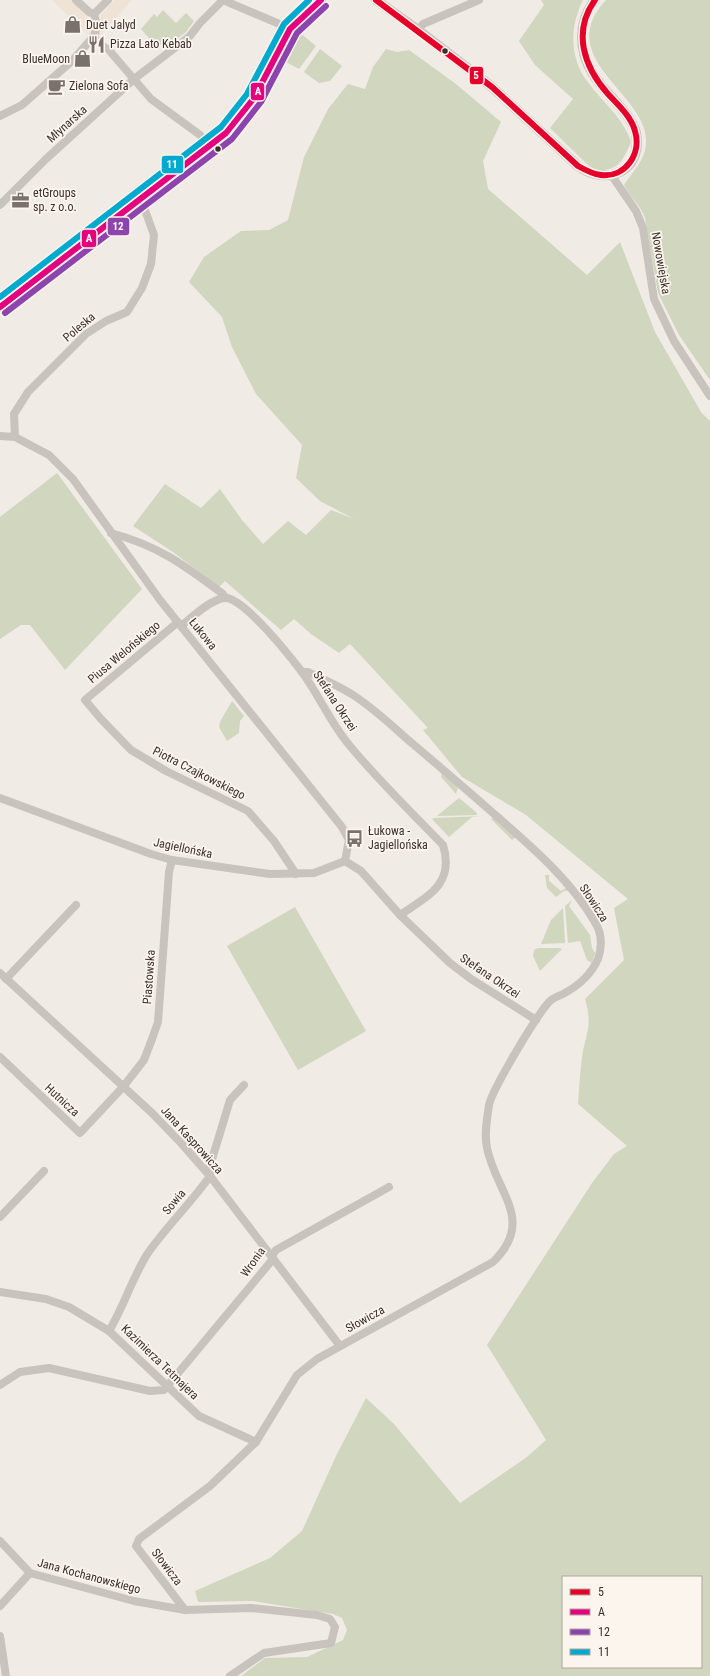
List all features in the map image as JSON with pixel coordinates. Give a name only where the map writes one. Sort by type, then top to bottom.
[{"type":"street","points":[[76,0],[89,12],[94,14]]},
{"type":"street","points":[[94,14],[108,0]]},
{"type":"street","points":[[223,0],[291,29]]},
{"type":"street","name":"Młynarska","points":[[0,205],[46,159],[134,79],[189,37],[223,0]]},
{"type":"street","points":[[0,307],[186,164],[213,146],[230,131],[242,118],[256,96],[291,29],[321,0]]},
{"type":"street","points":[[376,0],[418,30],[498,92],[578,166],[594,175],[612,176],[623,171],[632,161],[636,152],[637,142],[633,123],[592,74],[585,59],[582,47],[582,30],[587,11],[595,0]]},
{"type":"street","points":[[418,30],[423,24],[479,0]]},
{"type":"street","points":[[0,116],[22,105],[73,60],[94,36],[96,26],[94,14]]},
{"type":"street","points":[[94,36],[108,48],[160,107],[200,135]]},
{"type":"street","name":"Nowowiejska","points":[[612,176],[636,211],[643,228],[654,299],[674,341],[710,396]]},
{"type":"street","name":"Poleska","points":[[14,437],[14,414],[28,392],[86,334],[106,321],[128,312],[142,288],[152,264],[154,235],[141,200]]},
{"type":"street","points":[[0,436],[14,437]]},
{"type":"street","name":"Łukowa","points":[[14,437],[49,455],[73,479],[179,624],[342,827],[349,840],[350,846],[345,861]]},
{"type":"street","points":[[111,533],[137,540],[170,555],[223,594],[225,598],[241,605],[258,620],[302,672]]},
{"type":"street","name":"Piusa Welońskiego","points":[[85,700],[179,624],[214,602],[225,598]]},
{"type":"street","name":"Stefana Okrzei","points":[[302,672],[308,672],[352,694],[380,714],[527,842],[558,872]]},
{"type":"street","name":"Stefana Okrzei","points":[[302,672],[348,745],[443,845],[446,853],[446,870],[441,884],[430,895],[400,915]]},
{"type":"street","name":"Piotra Czajkowskiego","points":[[85,700],[131,750],[166,771],[248,811],[274,841],[296,874]]},
{"type":"street","name":"Jagiellońska","points":[[0,798],[151,854],[172,860],[270,874],[314,873],[345,861]]},
{"type":"street","name":"Piastowska","points":[[123,1087],[144,1060],[158,1022],[169,872],[172,860]]},
{"type":"street","name":"Stefana Okrzei","points":[[345,861],[361,871],[400,915],[450,963],[476,983],[536,1020]]},
{"type":"street","name":"Słowicza","points":[[185,1610],[136,1546],[139,1539],[210,1486],[256,1442],[297,1375],[317,1359],[493,1262],[508,1245],[513,1232],[513,1220],[509,1205],[496,1177],[487,1148],[486,1125],[491,1098],[536,1020],[551,1000],[562,995],[583,981],[598,958],[600,941],[596,925],[558,872]]},
{"type":"street","points":[[3,976],[76,905]]},
{"type":"street","name":"Jana Kasprowicza","points":[[3,976],[152,1113],[210,1176],[340,1346]]},
{"type":"street","name":"Hutnicza","points":[[0,1058],[80,1133],[123,1087]]},
{"type":"street","points":[[210,1176],[210,1166],[230,1100],[244,1085]]},
{"type":"street","points":[[0,1217],[44,1172]]},
{"type":"street","name":"Sowia","points":[[109,1331],[125,1302],[138,1271],[148,1254],[210,1176]]},
{"type":"street","name":"Wronia","points":[[168,1387],[273,1259],[273,1254],[276,1250],[389,1187]]},
{"type":"street","name":"Kazimierza Tetmajera","points":[[0,1292],[46,1299],[69,1307],[109,1331],[199,1416],[256,1442]]},
{"type":"street","points":[[0,1385],[20,1372],[49,1368],[150,1391],[160,1391],[168,1387]]},
{"type":"street","name":"Jana Kochanowskiego","points":[[0,1542],[30,1573],[134,1601],[185,1610],[258,1608],[317,1615],[330,1619],[335,1627],[331,1643],[264,1653],[230,1676]]},
{"type":"street","points":[[0,1606],[30,1573]]},
{"type":"street","points":[[0,1636],[6,1676]]},
{"type":"green space","points":[[541,0],[583,0],[574,30],[573,41],[577,62],[587,81],[618,117],[631,142],[625,156],[618,165],[613,168],[593,170],[550,128],[573,99],[535,65],[519,41],[544,5]]},
{"type":"green space","points":[[606,0],[710,0],[710,380],[679,335],[658,293],[645,218],[641,209],[624,185],[641,161],[646,143],[643,125],[633,108],[606,75],[595,58],[589,40],[592,21]]},
{"type":"green space","points":[[163,10],[176,23],[186,13],[194,21],[186,32],[173,42],[171,40],[157,47],[141,29],[154,14],[157,17]]},
{"type":"green space","points":[[299,32],[316,46],[299,69],[286,62],[289,55],[287,54]]},
{"type":"green space","points":[[320,49],[342,66],[330,81],[319,83],[304,72]]},
{"type":"green space","points":[[386,49],[397,52],[409,50],[456,84],[501,122],[483,161],[488,189],[587,275],[620,242],[655,332],[701,412],[710,421],[710,1676],[241,1676],[265,1658],[307,1657],[343,1640],[347,1630],[342,1618],[333,1614],[253,1601],[198,1602],[195,1591],[270,1558],[302,1531],[336,1456],[366,1398],[394,1424],[460,1503],[527,1457],[546,1440],[487,1345],[592,1183],[614,1154],[627,1146],[578,1104],[582,1057],[589,1023],[585,999],[624,960],[614,908],[628,899],[526,815],[462,777],[423,730],[428,728],[350,644],[339,653],[311,634],[294,619],[281,630],[225,581],[219,587],[173,552],[133,526],[165,484],[201,508],[220,489],[242,520],[263,544],[288,521],[306,535],[331,510],[354,519],[320,501],[296,478],[302,445],[256,394],[232,347],[222,317],[189,282],[204,257],[241,231],[269,230],[288,220],[304,157],[328,109],[348,84],[365,89],[373,67]]},
{"type":"green space","points":[[57,473],[142,589],[65,670],[30,625],[21,625],[0,639],[0,517]]},
{"type":"green space","points":[[232,701],[244,716],[240,721],[239,733],[227,741],[219,727],[220,722]]},
{"type":"green space","points":[[442,772],[458,787],[456,794],[441,777]]},
{"type":"green space","points":[[459,798],[476,812],[477,815],[437,816]]},
{"type":"green space","points":[[482,816],[472,817],[449,837],[432,819],[434,818]]},
{"type":"green space","points":[[494,818],[516,837],[512,840],[491,819]]},
{"type":"green space","points":[[545,875],[549,875],[549,881],[561,891],[566,888],[568,891],[564,891],[556,897],[547,888]]},
{"type":"green space","points":[[572,900],[569,906],[590,935],[592,948],[595,953],[592,963],[587,960],[580,941],[568,943],[565,906]]},
{"type":"green space","points":[[295,907],[366,1031],[298,1070],[227,946]]},
{"type":"green space","points":[[563,908],[565,943],[541,944],[551,920]]},
{"type":"green space","points":[[538,948],[562,949],[540,971],[533,956],[534,950]]},
{"type":"shaded area","points":[[52,0],[71,0],[93,23],[94,27],[90,36]]},
{"type":"shaded area","points":[[115,0],[132,0],[99,37],[101,15]]},
{"type":"transit line","name":"11","points":[[0,297],[221,127],[247,94],[284,24],[309,0]]},
{"type":"transit line","name":"A","points":[[0,307],[226,133],[254,98],[290,29],[321,0]]},
{"type":"transit line","name":"5","points":[[376,0],[492,87],[578,166],[595,174],[610,175],[617,173],[630,163],[634,156],[637,140],[630,120],[600,84],[587,61],[583,37],[584,24],[588,12],[595,0]]},
{"type":"transit line","name":"12","points":[[5,313],[232,139],[261,102],[297,33],[326,6]]},
{"type":"place","name":"Duet Jalyd","points":[[73,25]]},
{"type":"place","name":"Pizza Lato Kebab","points":[[97,44]]},
{"type":"place","name":"BlueMoon","points":[[83,59]]},
{"type":"place","name":"Zielona Sofa","points":[[56,86]]},
{"type":"place","name":"etGroups sp. z o.o.","points":[[20,200]]},
{"type":"place","name":"Łukowa - Jagiellońska","points":[[355,838]]}]
